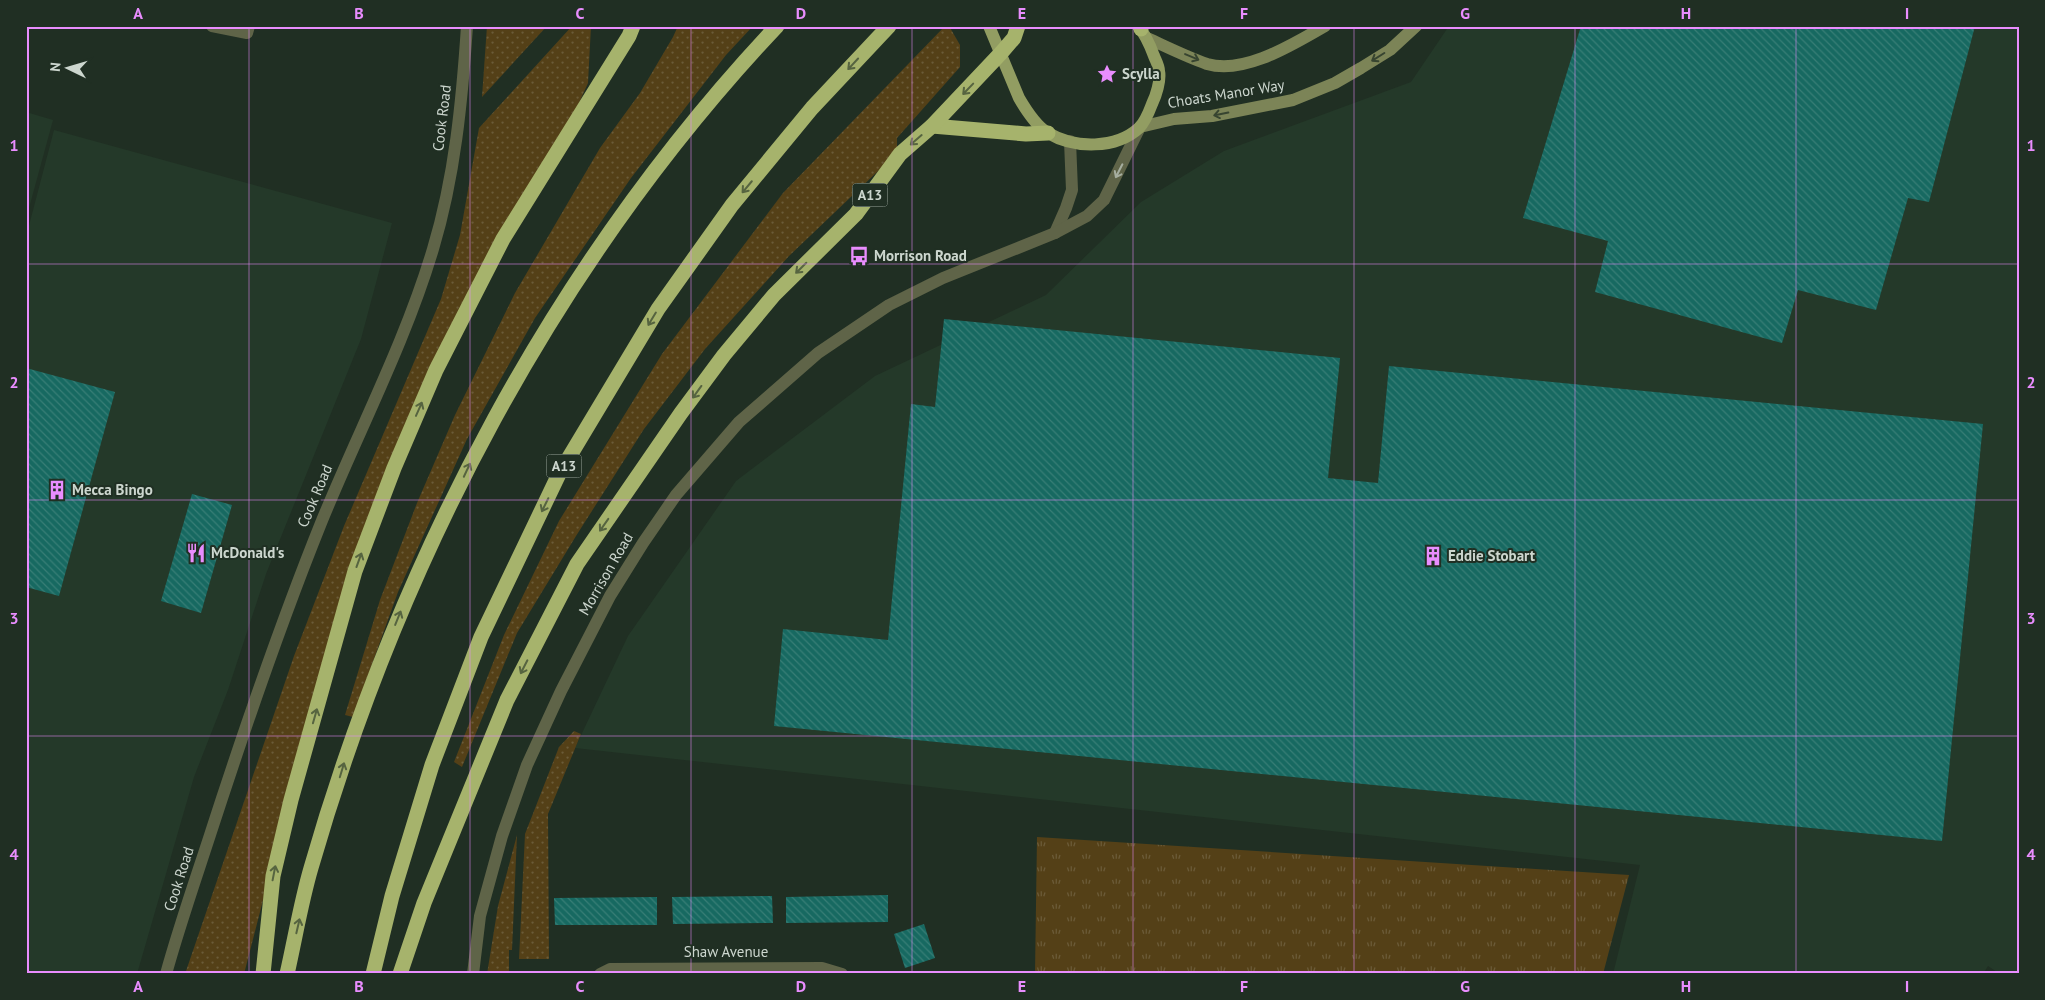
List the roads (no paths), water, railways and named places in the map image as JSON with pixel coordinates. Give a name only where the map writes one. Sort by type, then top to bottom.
[{"type":"highway","points":[[263,974],[273,876],[291,800],[355,571],[394,468],[436,370],[503,239],[633,26]]},
{"type":"highway","points":[[287,974],[310,870],[352,736],[401,611],[477,450],[528,359],[582,272],[662,163],[742,63],[777,26]]},
{"type":"highway","points":[[932,126],[1014,38],[1018,26]]},
{"type":"highway","name":"A13","points":[[373,974],[392,896],[432,765],[481,637],[559,474],[658,309],[732,205],[812,108],[888,27]]},
{"type":"highway","points":[[932,126],[1026,134],[1048,133]]},
{"type":"highway","name":"A13","points":[[400,974],[424,903],[507,700],[577,564],[681,413],[724,355],[774,295],[856,214],[900,154],[932,126]]},
{"type":"main road","points":[[989,26],[1025,109],[1048,133],[1070,141],[1095,144],[1111,143],[1126,138],[1140,127],[1148,114],[1155,97],[1160,72],[1142,30]]},
{"type":"street","points":[[212,26],[247,33],[249,26]]},
{"type":"street","name":"Cook Road","points":[[166,974],[238,747],[297,584],[330,501],[406,325],[434,249],[452,171],[462,108],[467,26]]},
{"type":"street","name":"Choats Manor Way","points":[[1142,30],[1208,64],[1227,67],[1246,63],[1283,50],[1325,26]]},
{"type":"street","name":"Choats Manor Way","points":[[1140,127],[1174,119],[1212,116],[1293,100],[1335,83],[1361,68],[1390,50],[1416,26]]},
{"type":"street","name":"Morrison Road","points":[[473,974],[480,916],[502,836],[527,765],[561,691],[610,596],[676,495],[739,422],[818,354],[889,305],[943,278],[1054,232],[1087,216],[1104,200],[1140,127]]},
{"type":"street","points":[[1054,232],[1066,208],[1072,190],[1070,141]]},
{"type":"street","name":"Shaw Avenue","points":[[605,971],[822,968],[842,974]]},
{"type":"place","name":"Scylla","points":[[1107,74]]},
{"type":"place","name":"Morrison Road","points":[[859,256]]},
{"type":"place","name":"Mecca Bingo","points":[[57,490]]},
{"type":"place","name":"McDonald's","points":[[196,553]]},
{"type":"place","name":"Eddie Stobart","points":[[1433,556]]}]
